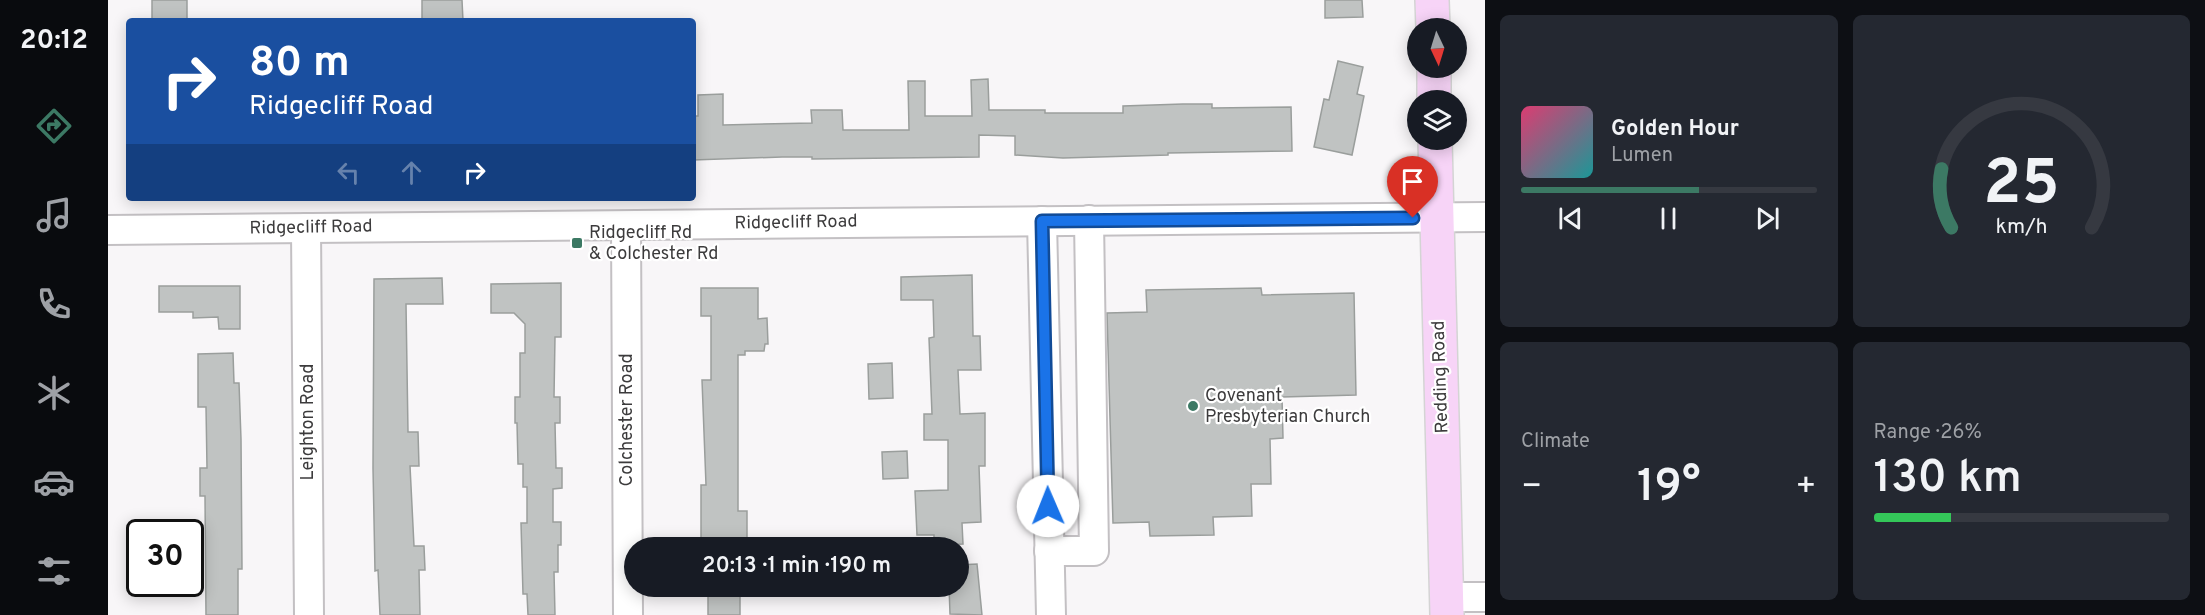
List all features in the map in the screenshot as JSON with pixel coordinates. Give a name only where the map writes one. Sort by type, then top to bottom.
[{"type":"main road","points":[[1432,0],[1433,18]]},
{"type":"main road","name":"Redding Road","points":[[1435,150],[1447,606]]},
{"type":"street","name":"Ridgecliff Road","points":[[108,230],[1485,217]]},
{"type":"street","points":[[1049,551],[1094,551],[1089,220]]},
{"type":"street","points":[[1042,221],[1051,615]]},
{"type":"street","name":"Colchester Road","points":[[626,226],[628,615]]},
{"type":"street","name":"Leighton Road","points":[[306,228],[309,615]]},
{"type":"street","points":[[1447,606],[1485,597]]},
{"type":"building","points":[[152,0],[187,0],[187,18],[152,18]]},
{"type":"building","points":[[422,0],[462,0],[463,18],[422,18]]},
{"type":"building","points":[[1325,0],[1362,0],[1363,17],[1325,18]]},
{"type":"building","points":[[1338,61],[1363,67],[1357,94],[1364,96],[1352,155],[1314,147],[1324,99],[1329,100]]},
{"type":"building","points":[[988,79],[989,110],[1123,113],[1123,106],[1212,104],[1212,108],[1291,107],[1292,151],[1063,158],[1015,155],[1015,136],[979,135],[979,157],[812,159],[812,157],[782,157],[696,160],[698,95],[723,94],[723,125],[812,123],[811,110],[842,110],[843,130],[909,130],[908,81],[925,81],[925,116],[972,116],[971,80]]},
{"type":"building","points":[[972,275],[973,336],[980,336],[981,370],[958,370],[960,414],[985,413],[985,466],[979,466],[981,522],[962,523],[963,537],[917,535],[915,491],[948,490],[948,440],[924,440],[924,414],[932,414],[929,338],[934,337],[933,300],[901,300],[901,277]]},
{"type":"building","points":[[442,278],[443,304],[406,304],[408,432],[418,432],[419,466],[410,466],[414,546],[424,546],[425,570],[419,570],[420,615],[380,615],[378,570],[375,571],[373,468],[374,279]]},
{"type":"building","points":[[561,283],[561,337],[555,337],[554,397],[560,397],[560,423],[555,423],[556,468],[562,468],[562,488],[553,489],[553,522],[561,522],[558,572],[554,572],[555,615],[528,615],[527,594],[523,594],[521,523],[527,523],[527,487],[523,487],[523,464],[518,464],[517,423],[515,423],[515,397],[520,397],[520,353],[525,353],[525,324],[514,313],[491,313],[491,284]]},
{"type":"building","points":[[159,286],[240,286],[240,329],[219,329],[218,317],[193,318],[193,312],[159,312]]},
{"type":"building","points":[[701,288],[758,288],[758,319],[767,318],[768,344],[765,344],[764,351],[745,351],[745,355],[738,355],[738,511],[747,511],[747,537],[701,537],[701,485],[706,485],[702,380],[711,380],[711,316],[701,316]]},
{"type":"building","name":"Covenant Presbyterian Church","points":[[1261,288],[1262,295],[1354,293],[1356,395],[1282,397],[1283,438],[1270,439],[1271,484],[1251,484],[1252,516],[1213,517],[1214,535],[1150,536],[1149,522],[1113,523],[1107,313],[1147,312],[1146,290]]},
{"type":"building","points":[[233,353],[234,383],[239,383],[241,439],[242,569],[238,569],[238,615],[206,615],[205,496],[200,496],[200,468],[207,468],[206,407],[198,407],[198,354]]},
{"type":"building","points":[[892,363],[893,398],[869,399],[868,364]]},
{"type":"building","points":[[907,451],[908,478],[883,479],[882,452]]},
{"type":"building","points":[[969,564],[977,564],[982,615],[950,614],[949,597],[969,597]]},
{"type":"building","points":[[708,597],[740,597],[740,615],[708,615]]},
{"type":"place","name":"Ridgecliff Rd & Colchester Rd","points":[[577,243]]},
{"type":"place","name":"Covenant Presbyterian Church","points":[[1193,406]]},
{"type":"route","points":[[1048,506],[1042,221],[1413,218]]}]
